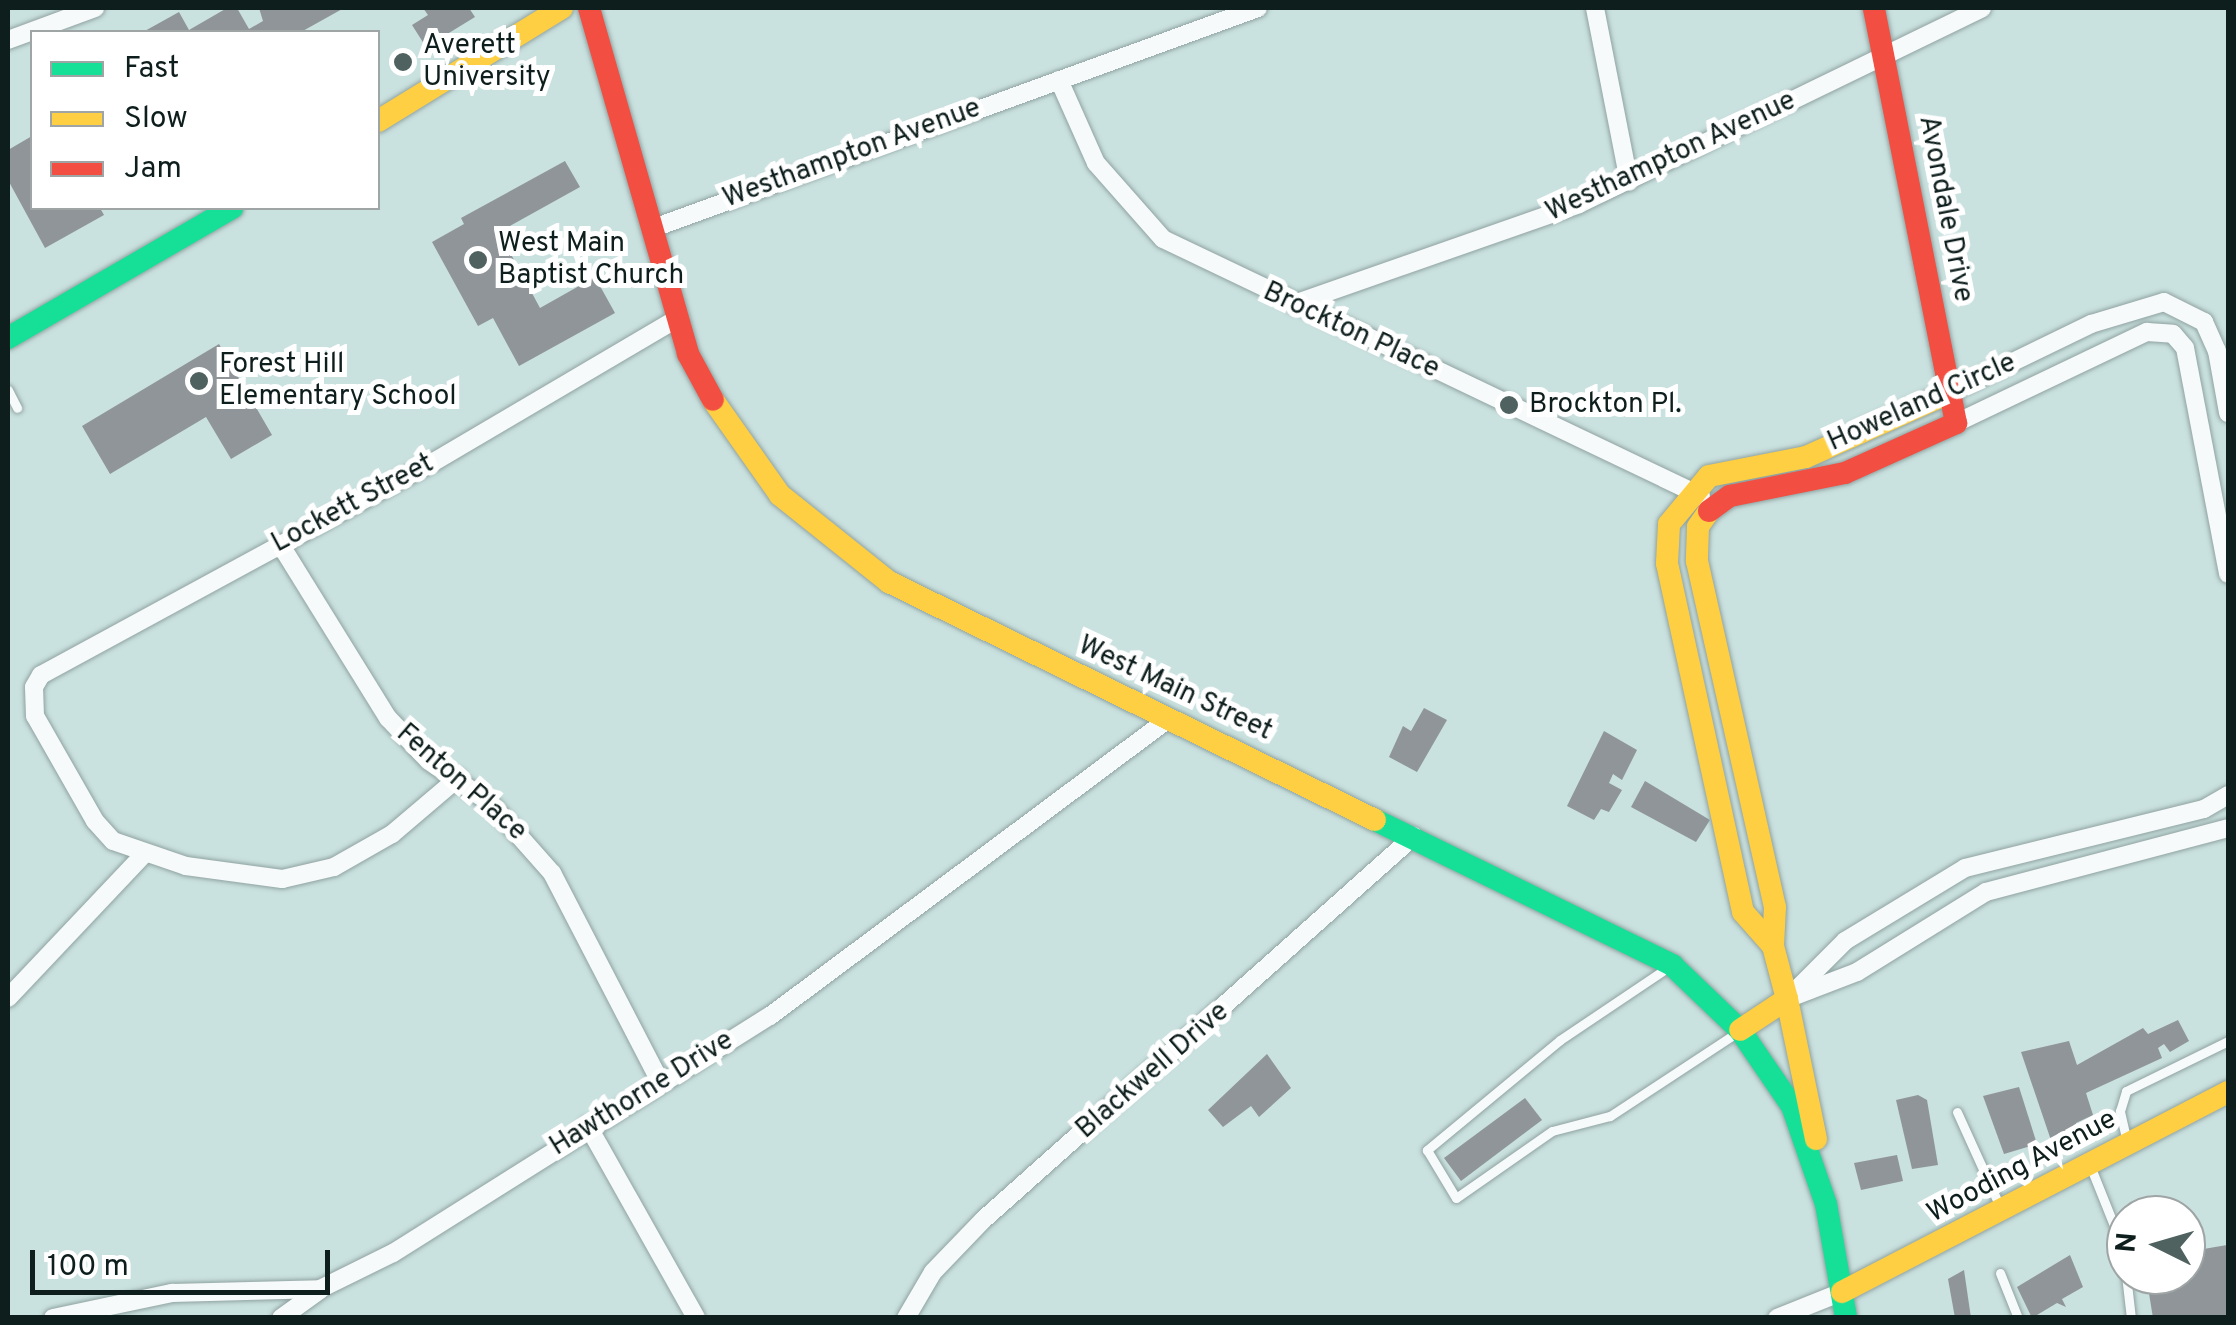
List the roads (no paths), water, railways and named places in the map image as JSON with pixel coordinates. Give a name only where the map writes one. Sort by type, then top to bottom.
[{"type":"street","points":[[36,30],[96,8]]},
{"type":"street","points":[[380,121],[562,8]]},
{"type":"street","name":"West Main Street","points":[[589,8],[675,320],[728,428],[813,527],[888,582],[1672,965],[1740,1030],[1792,1106],[1826,1204],[1846,1318]]},
{"type":"street","name":"Westhampton Avenue","points":[[651,229],[1258,8]]},
{"type":"street","points":[[1595,8],[1629,182]]},
{"type":"street","name":"Avondale Drive","points":[[1874,8],[1956,422]]},
{"type":"street","name":"Westhampton Avenue","points":[[1294,304],[1629,182],[1982,8]]},
{"type":"street","name":"Brockton Place","points":[[1059,80],[1096,163],[1142,221],[1197,260],[1714,503]]},
{"type":"street","points":[[8,338],[229,210]]},
{"type":"street","name":"Howeland Circle","points":[[1691,490],[1729,469],[1806,456],[2147,302],[2193,311],[2217,351],[2227,405]]},
{"type":"street","name":"Lockett Street","points":[[144,854],[114,841],[95,821],[34,716],[34,688],[40,674],[280,544],[675,320]]},
{"type":"street","points":[[2092,324],[2099,355]]},
{"type":"street","name":"Howeland Circle","points":[[1714,503],[1752,488],[1845,473],[2147,332],[2174,334],[2185,348],[2228,574]]},
{"type":"street","points":[[2196,402],[2227,405]]},
{"type":"street","points":[[1691,490],[1666,543],[1743,912],[1772,946]]},
{"type":"street","points":[[1714,503],[1694,541],[1775,907],[1772,946],[1788,999],[1826,1204]]},
{"type":"street","name":"Fenton Place","points":[[280,544],[388,718],[418,751],[458,778],[528,840],[552,872],[660,1081]]},
{"type":"street","name":"Hawthorne Drive","points":[[53,1318],[172,1293],[320,1289],[393,1253],[588,1126],[770,1016],[1168,719]]},
{"type":"street","points":[[1706,741],[1736,733]]},
{"type":"street","points":[[8,998],[144,854],[251,877],[302,876],[364,852],[458,778]]},
{"type":"street","points":[[1788,999],[1845,941],[1950,876],[2068,840],[2188,813],[2228,795]]},
{"type":"street","points":[[2188,813],[2193,840]]},
{"type":"street","points":[[1740,1030],[1788,999],[1856,972],[1961,904],[2076,868],[2228,828]]},
{"type":"street","name":"Blackwell Drive","points":[[906,1318],[934,1272],[984,1220],[1414,836]]},
{"type":"street","points":[[2068,840],[2076,868]]},
{"type":"street","points":[[1950,876],[1961,904]]},
{"type":"street","name":"Wooding Avenue","points":[[1842,1292],[2228,1092]]},
{"type":"street","points":[[588,1126],[696,1318]]},
{"type":"street","points":[[281,1318],[320,1289]]},
{"type":"street","points":[[1776,1318],[1842,1292]]},
{"type":"lane","points":[[8,390],[17,408]]},
{"type":"lane","points":[[1672,965],[1560,1040],[1427,1150],[1456,1198],[1552,1130],[1610,1116],[1740,1030]]},
{"type":"lane","points":[[2128,1145],[2120,1111],[2126,1091],[2228,1040]]},
{"type":"lane","points":[[1957,1112],[2002,1211]]},
{"type":"lane","points":[[2090,1164],[2106,1205]]},
{"type":"lane","points":[[2000,1272],[2018,1318]]},
{"type":"place","name":"Averett University","points":[[403,62]]},
{"type":"place","name":"West Main Baptist Church","points":[[478,260]]},
{"type":"place","name":"Forest Hill Elementary School","points":[[199,381]]},
{"type":"place","name":"Brockton Pl.","points":[[1509,405]]}]
